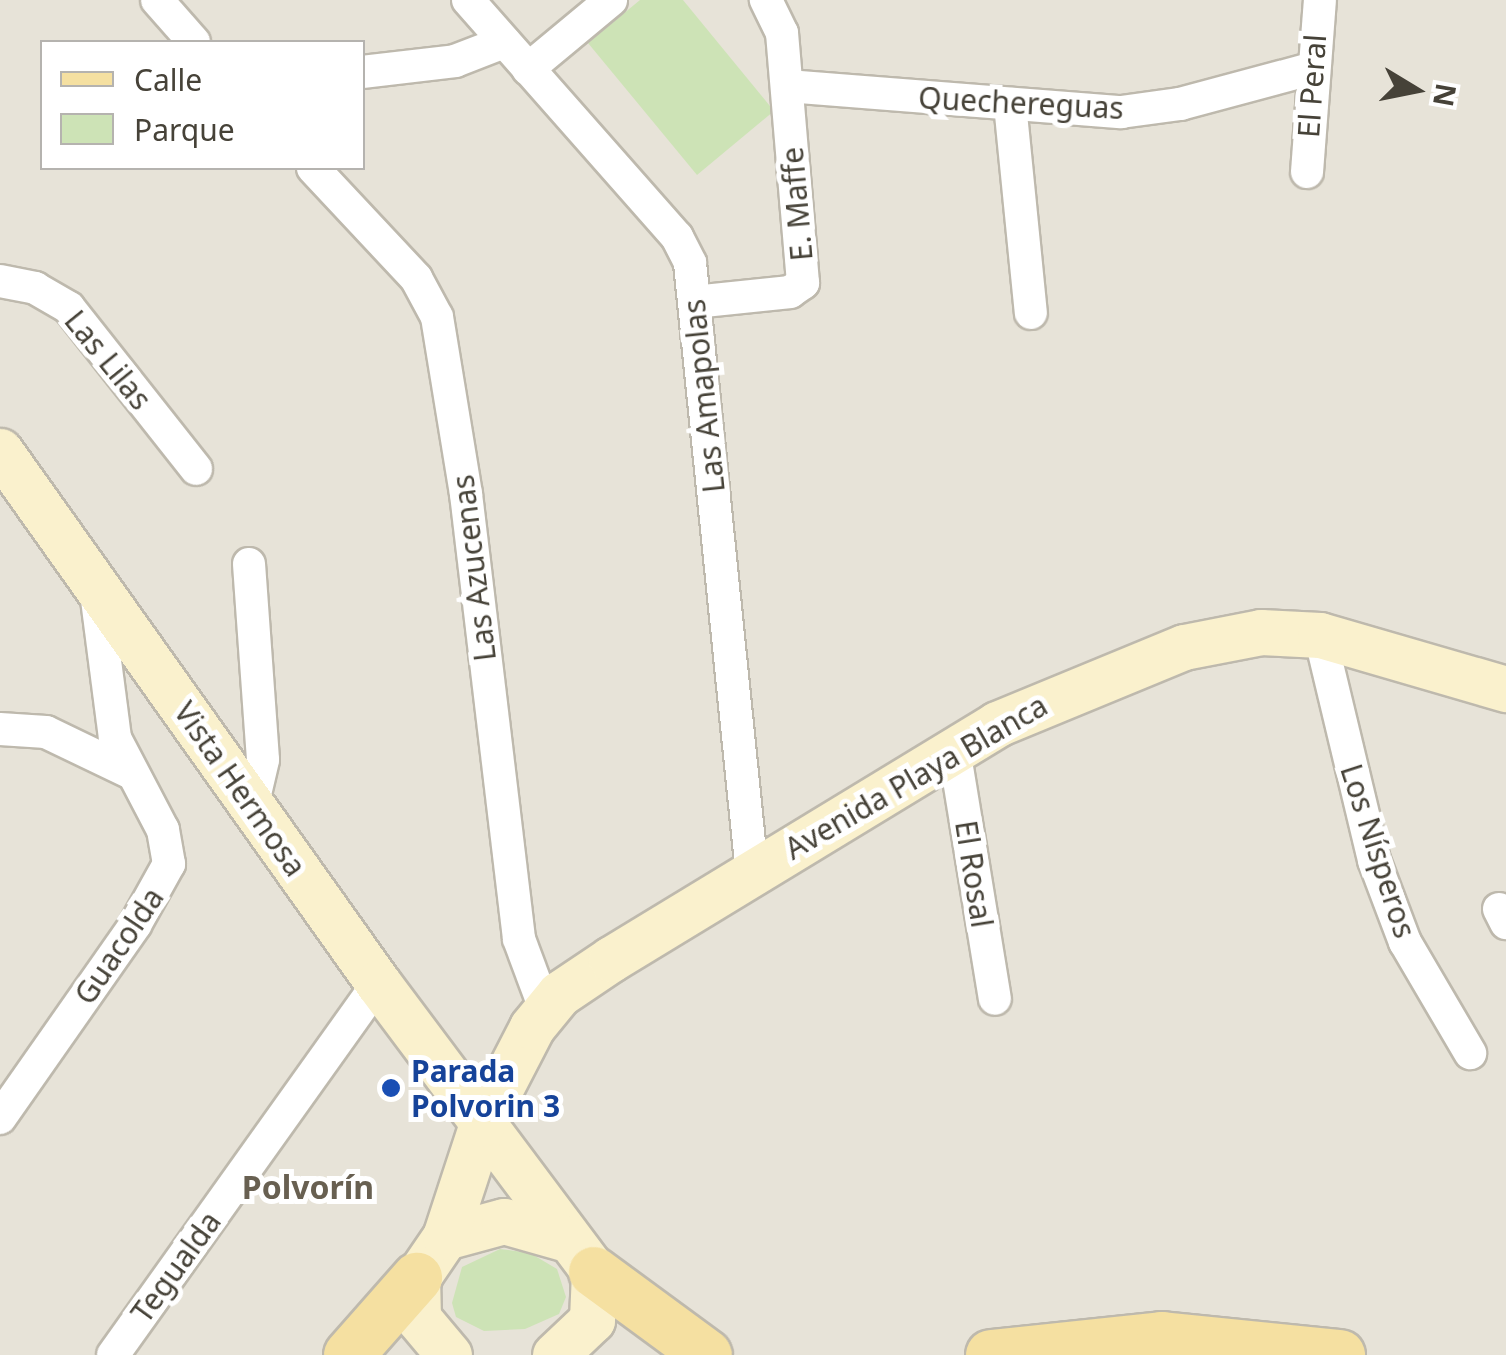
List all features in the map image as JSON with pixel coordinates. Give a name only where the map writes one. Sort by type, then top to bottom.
[{"type":"main road","name":"Vista Hermosa","points":[[0,451],[378,983],[581,1256]]},
{"type":"main road","name":"Avenida Playa Blanca","points":[[482,1124],[545,1009],[581,978],[954,749],[1076,688],[1184,648],[1261,632],[1320,635],[1506,689]]},
{"type":"main road","points":[[349,1355],[417,1317],[482,1124]]},
{"type":"main road","points":[[445,1237],[504,1220],[581,1256],[707,1355]]},
{"type":"main road","points":[[573,1346],[581,1256]]},
{"type":"main road","points":[[417,1317],[449,1355]]},
{"type":"main road","points":[[991,1355],[1162,1338],[1340,1355]]},
{"type":"street","points":[[157,0],[192,40]]},
{"type":"street","name":"Las Amapolas","points":[[468,0],[677,237],[690,263],[752,872]]},
{"type":"street","points":[[528,69],[611,0]]},
{"type":"street","name":"El Peral","points":[[1307,172],[1311,70],[1320,0]]},
{"type":"street","name":"E. Maffe","points":[[694,302],[790,292],[802,283],[787,86],[772,7]]},
{"type":"street","points":[[365,72],[455,61],[504,42]]},
{"type":"street","name":"Quechereguas","points":[[787,86],[1010,104],[1156,108],[1311,70]]},
{"type":"street","points":[[1010,104],[1031,313]]},
{"type":"street","name":"Las Azucenas","points":[[315,170],[416,278],[437,317],[466,494],[519,939],[545,1009]]},
{"type":"street","name":"Las Lilas","points":[[0,281],[35,288],[69,308],[196,468]]},
{"type":"street","points":[[249,564],[263,760],[252,807]]},
{"type":"street","name":"Guacolda","points":[[0,1118],[166,874],[168,841],[129,772],[106,702],[95,585]]},
{"type":"street","name":"Los Nísperos","points":[[1320,635],[1380,877],[1424,980],[1470,1053]]},
{"type":"street","points":[[0,729],[46,732],[129,772]]},
{"type":"street","name":"El Rosal","points":[[954,749],[994,1000]]},
{"type":"street","name":"Tegualda","points":[[113,1355],[378,983]]},
{"type":"shaded area","points":[[0,0],[1506,0],[1506,1355],[0,1355]]},
{"type":"green space","points":[[640,0],[683,0],[774,111],[697,175],[588,43]]},
{"type":"green space","points":[[500,1249],[530,1253],[557,1269],[566,1297],[559,1314],[525,1329],[484,1331],[456,1317],[452,1303],[462,1267]]},
{"type":"place","name":"Parada Polvorin 3","points":[[391,1088]]},
{"type":"district","name":"Polvorín","points":[[308,1187]]}]
